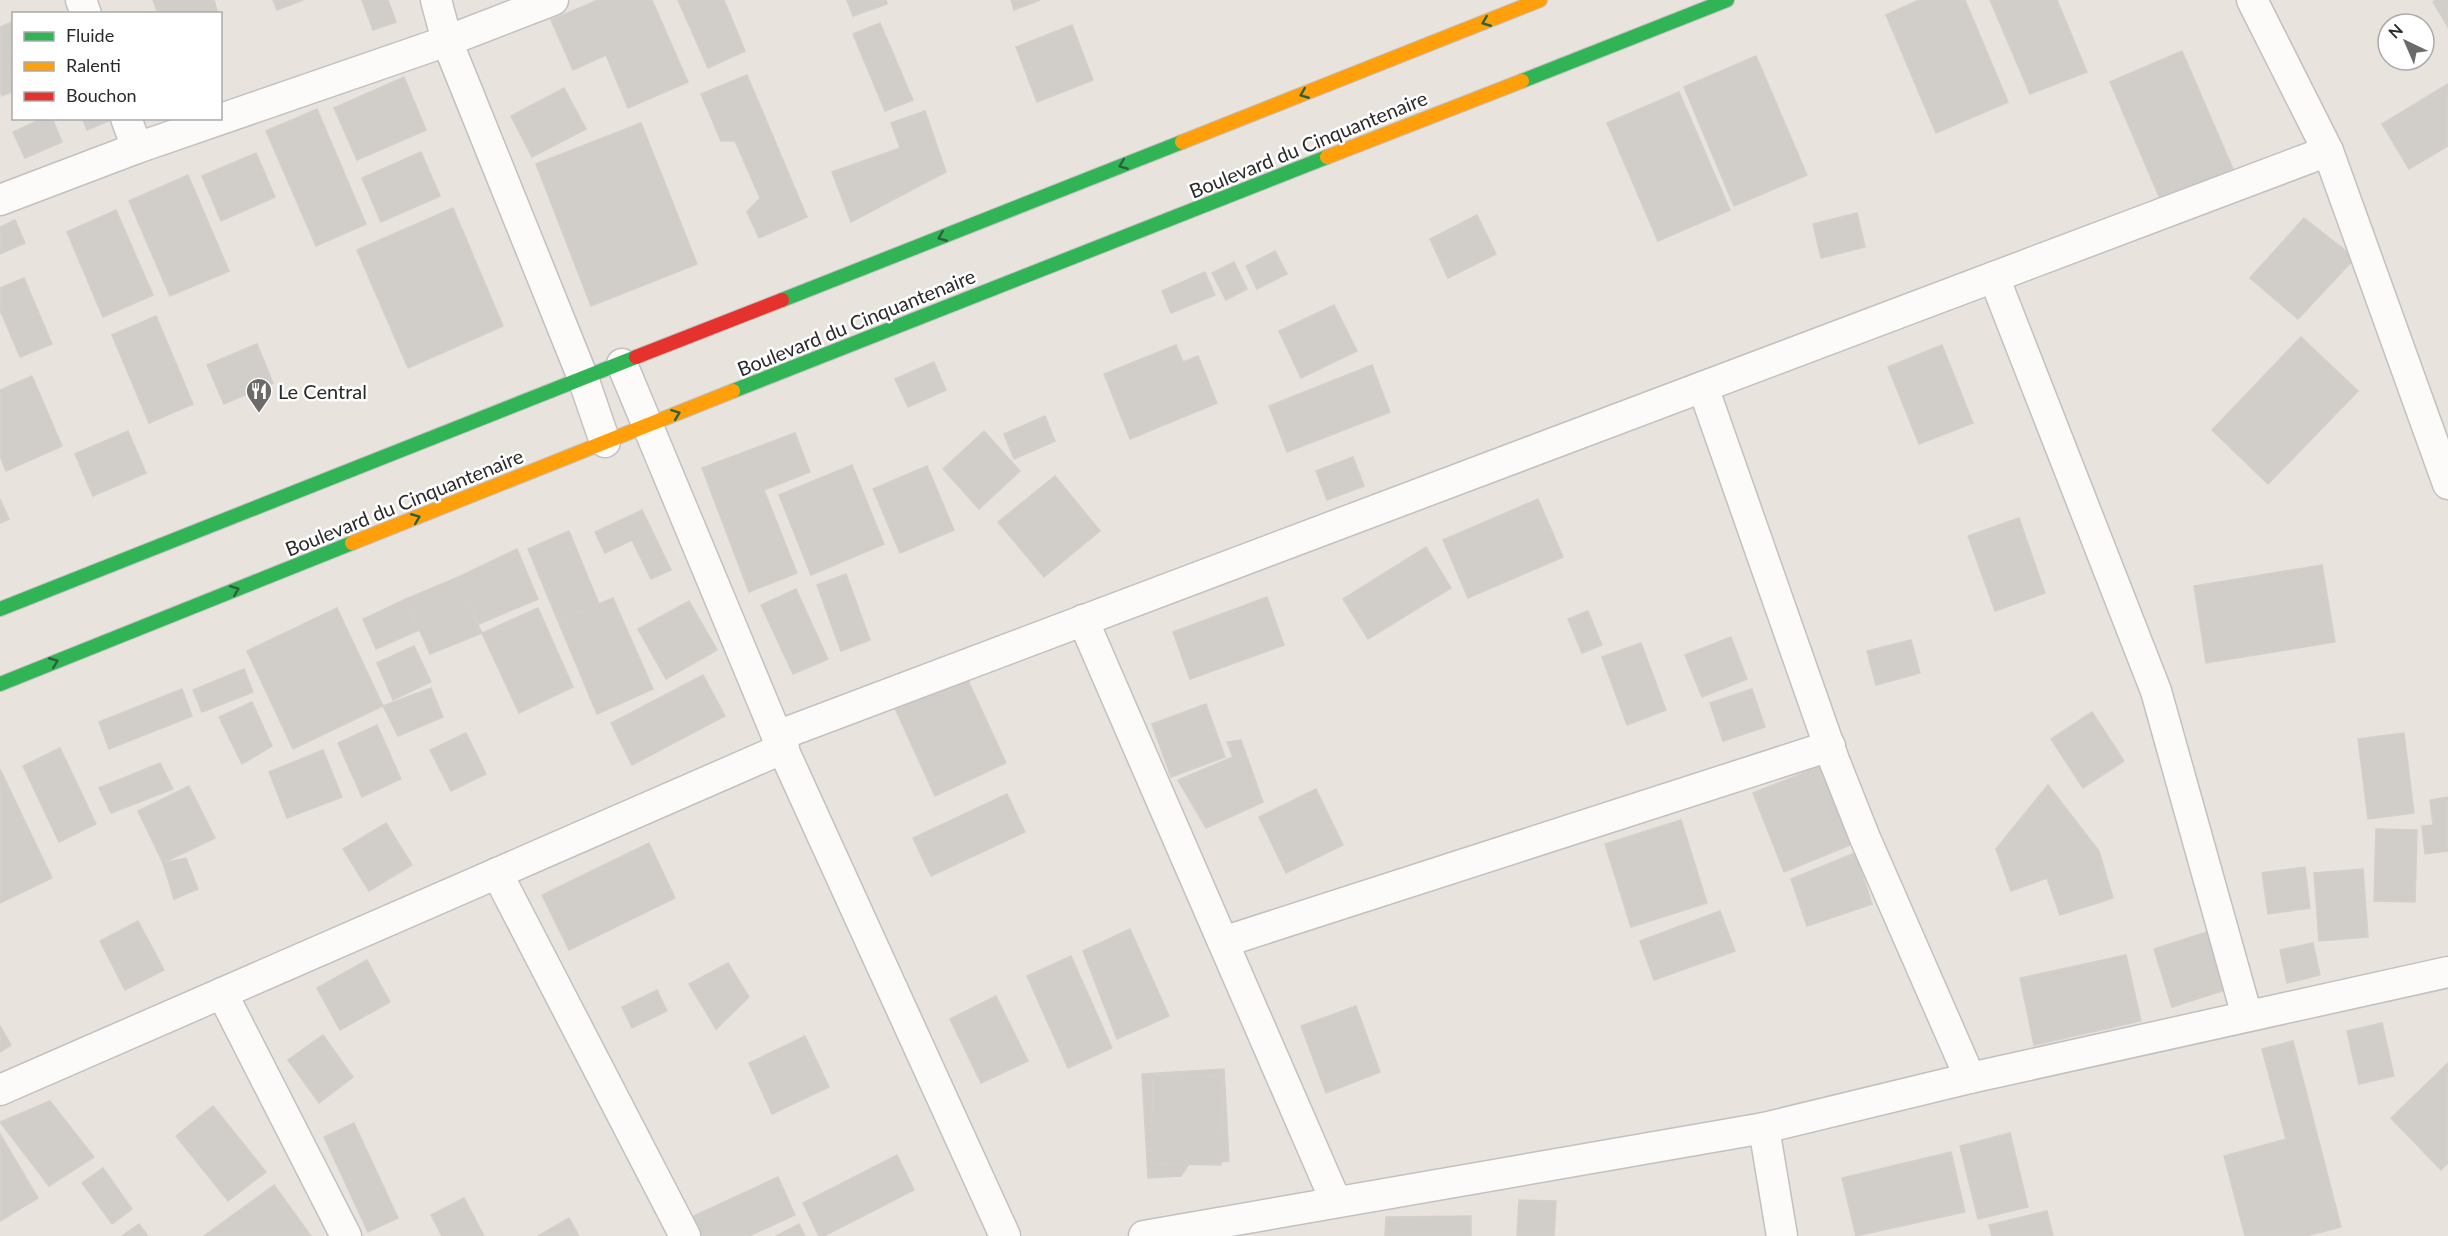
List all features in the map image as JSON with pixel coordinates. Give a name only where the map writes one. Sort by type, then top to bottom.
[{"type":"main road","points":[[0,609],[1540,0]]},
{"type":"main road","name":"Boulevard du Cinquantenaire","points":[[0,684],[605,442],[1727,0]]},
{"type":"street","points":[[435,0],[447,41],[584,378],[605,442]]},
{"type":"street","points":[[222,118],[447,41],[553,0]]},
{"type":"street","points":[[2252,0],[2328,151],[2448,484]]},
{"type":"street","points":[[127,120],[137,147]]},
{"type":"street","points":[[0,200],[137,147],[216,120]]},
{"type":"street","points":[[0,1090],[497,873],[781,742],[1083,621],[2328,151]]},
{"type":"street","points":[[1994,277],[2156,691],[2247,1016]]},
{"type":"street","points":[[622,364],[781,742],[1005,1236]]},
{"type":"street","points":[[1703,387],[1830,746],[1865,838],[1970,1078]]},
{"type":"street","points":[[1083,621],[1336,1202]]},
{"type":"street","points":[[1223,942],[1830,746]]},
{"type":"street","points":[[497,873],[685,1236]]},
{"type":"street","points":[[1144,1236],[1764,1128],[1970,1078],[2448,972]]},
{"type":"street","points":[[222,993],[346,1236]]},
{"type":"street","points":[[1764,1128],[1782,1236]]},
{"type":"building","points":[[153,0],[214,0],[217,12],[157,12]]},
{"type":"building","points":[[273,0],[303,0],[277,10]]},
{"type":"building","points":[[362,0],[388,0],[396,22],[373,30]]},
{"type":"building","points":[[598,0],[652,0],[688,82],[628,108],[606,55],[573,70],[551,20]]},
{"type":"building","points":[[678,0],[724,0],[745,51],[708,68]]},
{"type":"building","points":[[847,0],[886,0],[887,4],[853,16]]},
{"type":"building","points":[[1011,0],[1040,0],[1014,10]]},
{"type":"building","points":[[1919,0],[1965,0],[2008,102],[1936,133],[1886,15]]},
{"type":"building","points":[[1990,0],[2057,0],[2087,72],[2030,94]]},
{"type":"building","points":[[2448,0],[2448,27],[2433,2]]},
{"type":"building","points":[[12,22],[12,92],[2,96],[0,91],[0,27]]},
{"type":"building","points":[[880,23],[913,100],[885,111],[853,34]]},
{"type":"building","points":[[1072,25],[1093,80],[1037,102],[1016,47]]},
{"type":"building","points":[[2182,51],[2233,169],[2161,201],[2110,82]]},
{"type":"building","points":[[1756,56],[1807,175],[1734,206],[1684,87]]},
{"type":"building","points":[[747,75],[807,217],[759,238],[747,212],[760,198],[735,141],[721,141],[701,94]]},
{"type":"building","points":[[404,77],[426,130],[357,160],[334,108]]},
{"type":"building","points":[[2448,84],[2448,146],[2409,169],[2382,124]]},
{"type":"building","points":[[564,88],[586,129],[532,157],[511,116]]},
{"type":"building","points":[[1679,92],[1730,210],[1658,241],[1607,123]]},
{"type":"building","points":[[317,109],[366,224],[316,246],[266,131]]},
{"type":"building","points":[[925,111],[946,172],[851,222],[832,172],[900,148],[891,123]]},
{"type":"building","points":[[39,120],[53,120],[62,142],[25,158],[13,132]]},
{"type":"building","points":[[83,120],[111,120],[87,130]]},
{"type":"building","points":[[641,123],[697,264],[591,306],[536,164]]},
{"type":"building","points":[[421,152],[440,196],[381,222],[362,178]]},
{"type":"building","points":[[256,153],[275,197],[221,221],[202,176]]},
{"type":"building","points":[[188,175],[229,271],[170,296],[129,201]]},
{"type":"building","points":[[453,208],[503,326],[408,368],[357,250]]},
{"type":"building","points":[[116,210],[153,295],[103,317],[67,232]]},
{"type":"building","points":[[1857,213],[1865,247],[1821,258],[1813,224]]},
{"type":"building","points":[[1477,215],[1496,254],[1448,278],[1430,239]]},
{"type":"building","points":[[2304,218],[2355,258],[2298,319],[2250,278]]},
{"type":"building","points":[[15,220],[25,243],[0,254],[0,227]]},
{"type":"building","points":[[1275,251],[1287,274],[1257,289],[1246,266]]},
{"type":"building","points":[[1234,262],[1247,289],[1226,300],[1212,273]]},
{"type":"building","points":[[1205,272],[1215,295],[1171,313],[1162,291]]},
{"type":"building","points":[[24,278],[52,344],[20,357],[0,310],[0,288]]},
{"type":"building","points":[[1334,305],[1357,351],[1301,378],[1279,331]]},
{"type":"building","points":[[156,316],[193,404],[149,423],[112,335]]},
{"type":"building","points":[[2301,337],[2358,391],[2268,484],[2212,430]]},
{"type":"building","points":[[257,344],[273,383],[224,404],[207,365]]},
{"type":"building","points":[[1176,345],[1183,362],[1198,356],[1217,403],[1130,439],[1104,374]]},
{"type":"building","points":[[1942,345],[1973,423],[1919,444],[1888,367]]},
{"type":"building","points":[[934,362],[946,390],[908,407],[895,379]]},
{"type":"building","points":[[1372,365],[1390,412],[1287,452],[1269,406]]},
{"type":"building","points":[[32,376],[62,446],[6,471],[0,456],[0,390]]},
{"type":"building","points":[[1045,416],[1055,441],[1014,459],[1004,434]]},
{"type":"building","points":[[128,431],[146,473],[93,496],[75,454]]},
{"type":"building","points":[[984,431],[1020,471],[979,509],[943,469]]},
{"type":"building","points":[[795,433],[810,472],[764,490],[797,573],[749,592],[702,468]]},
{"type":"building","points":[[1353,457],[1364,486],[1327,500],[1316,471]]},
{"type":"building","points":[[852,465],[884,544],[811,575],[779,495]]},
{"type":"building","points":[[927,466],[954,530],[900,553],[873,489]]},
{"type":"building","points":[[1055,476],[1100,531],[1044,577],[998,522]]},
{"type":"building","points":[[0,499],[9,519],[0,523]]},
{"type":"building","points":[[1538,499],[1563,557],[1468,598],[1443,540]]},
{"type":"building","points":[[642,510],[671,570],[651,579],[632,540],[605,553],[595,532]]},
{"type":"building","points":[[2019,518],[2045,593],[1995,611],[1968,536]]},
{"type":"building","points":[[569,531],[599,604],[558,621],[528,549]]},
{"type":"building","points":[[1426,547],[1451,588],[1368,639],[1343,599]]},
{"type":"building","points":[[517,549],[538,599],[479,624],[456,578]]},
{"type":"building","points":[[2322,565],[2335,642],[2206,663],[2194,586]]},
{"type":"building","points":[[846,574],[870,640],[841,651],[817,585]]},
{"type":"building","points":[[456,578],[482,633],[430,654],[406,599]]},
{"type":"building","points":[[796,589],[828,659],[793,674],[761,605]]},
{"type":"building","points":[[1267,597],[1284,645],[1190,679],[1173,632]]},
{"type":"building","points":[[613,598],[653,689],[597,714],[558,621]]},
{"type":"building","points":[[406,599],[419,630],[376,649],[363,619]]},
{"type":"building","points":[[689,601],[717,650],[666,679],[638,629]]},
{"type":"building","points":[[337,608],[383,706],[293,749],[247,651]]},
{"type":"building","points":[[538,608],[573,687],[519,713],[482,633]]},
{"type":"building","points":[[1588,611],[1602,645],[1582,653],[1568,619]]},
{"type":"building","points":[[1731,637],[1747,679],[1702,697],[1685,655]]},
{"type":"building","points":[[1911,640],[1920,673],[1876,685],[1867,651]]},
{"type":"building","points":[[1641,643],[1666,710],[1627,725],[1602,657]]},
{"type":"building","points":[[414,646],[431,682],[393,700],[377,663]]},
{"type":"building","points":[[244,669],[253,692],[202,712],[193,690]]},
{"type":"building","points":[[965,674],[1006,763],[935,796],[894,706]]},
{"type":"building","points":[[703,675],[725,716],[632,765],[611,723]]},
{"type":"building","points":[[431,688],[443,717],[398,736],[383,706]]},
{"type":"building","points":[[182,689],[192,716],[109,749],[99,722]]},
{"type":"building","points":[[1752,689],[1765,727],[1723,741],[1710,703]]},
{"type":"building","points":[[252,702],[272,746],[242,764],[219,717]]},
{"type":"building","points":[[1206,704],[1225,757],[1171,777],[1152,724]]},
{"type":"building","points":[[2092,712],[2124,761],[2083,788],[2051,739]]},
{"type":"building","points":[[377,725],[401,779],[362,797],[338,743]]},
{"type":"building","points":[[466,733],[486,774],[451,791],[430,750]]},
{"type":"building","points":[[2404,733],[2414,813],[2368,819],[2358,739]]},
{"type":"building","points":[[1241,740],[1263,802],[1206,828],[1178,780],[1233,757],[1227,742]]},
{"type":"building","points":[[60,748],[96,824],[59,842],[23,766]]},
{"type":"building","points":[[323,750],[342,797],[287,818],[269,772]]},
{"type":"building","points":[[1831,762],[1862,840],[1784,872],[1753,793]]},
{"type":"building","points":[[160,763],[173,789],[111,813],[99,788]]},
{"type":"building","points":[[0,769],[52,878],[0,903]]},
{"type":"building","points":[[2048,785],[2099,851],[2113,898],[2060,915],[2047,878],[2011,891],[1996,849]]},
{"type":"building","points":[[189,786],[215,838],[163,863],[138,811]]},
{"type":"building","points":[[1316,789],[1343,845],[1286,873],[1259,817]]},
{"type":"building","points":[[1007,794],[1025,832],[931,876],[913,838]]},
{"type":"building","points":[[2448,797],[2448,851],[2425,854],[2422,826],[2433,825],[2430,800]]},
{"type":"building","points":[[1681,820],[1707,903],[1631,927],[1605,844]]},
{"type":"building","points":[[386,823],[412,865],[369,891],[343,849]]},
{"type":"building","points":[[2376,829],[2417,830],[2415,902],[2374,901]]},
{"type":"building","points":[[649,843],[675,898],[569,950],[542,895]]},
{"type":"building","points":[[1855,853],[1872,904],[1807,926],[1791,879]]},
{"type":"building","points":[[186,858],[198,889],[174,899],[163,863]]},
{"type":"building","points":[[2305,867],[2310,908],[2268,914],[2262,873]]},
{"type":"building","points":[[2363,869],[2368,937],[2319,941],[2314,873]]},
{"type":"building","points":[[1720,911],[1735,951],[1654,980],[1640,941]]},
{"type":"building","points":[[138,921],[164,970],[125,990],[100,941]]},
{"type":"building","points":[[1130,929],[1169,1016],[1117,1039],[1083,951]]},
{"type":"building","points":[[2207,932],[2225,990],[2172,1007],[2154,949]]},
{"type":"building","points":[[2313,943],[2320,975],[2287,983],[2280,950]]},
{"type":"building","points":[[2126,955],[2141,1021],[2034,1045],[2020,978]]},
{"type":"building","points":[[1071,956],[1112,1048],[1068,1068],[1027,976]]},
{"type":"building","points":[[367,960],[390,1002],[340,1030],[317,988]]},
{"type":"building","points":[[728,963],[749,997],[716,1029],[689,984]]},
{"type":"building","points":[[657,990],[667,1011],[632,1028],[622,1007]]},
{"type":"building","points":[[996,996],[1028,1061],[981,1083],[950,1019]]},
{"type":"building","points":[[1356,1006],[1380,1072],[1326,1093],[1301,1026]]},
{"type":"building","points":[[2382,1023],[2394,1076],[2359,1084],[2347,1031]]},
{"type":"building","points":[[0,1026],[11,1045],[0,1052]]},
{"type":"building","points":[[323,1035],[353,1077],[319,1103],[288,1060]]},
{"type":"building","points":[[805,1036],[829,1087],[772,1114],[749,1063]]},
{"type":"building","points":[[2293,1041],[2341,1227],[2306,1236],[2245,1236],[2224,1156],[2286,1139],[2262,1049]]},
{"type":"building","points":[[2448,1063],[2448,1163],[2441,1170],[2391,1118]]},
{"type":"building","points":[[1224,1069],[1229,1161],[1189,1164],[1181,1176],[1148,1178],[1142,1074]]},
{"type":"building","points":[[1153,1075],[1223,1076],[1221,1165],[1151,1164]]},
{"type":"building","points":[[50,1101],[94,1157],[49,1186],[0,1122]]},
{"type":"building","points":[[213,1106],[266,1172],[228,1201],[176,1136]]},
{"type":"building","points":[[354,1123],[398,1218],[368,1232],[324,1137]]},
{"type":"building","points":[[2010,1133],[2028,1207],[1978,1219],[1960,1146]]},
{"type":"building","points":[[0,1134],[38,1198],[0,1221]]},
{"type":"building","points":[[1951,1152],[1965,1212],[1856,1236],[1842,1178]]},
{"type":"building","points":[[897,1155],[914,1190],[824,1236],[819,1236],[803,1203]]},
{"type":"building","points":[[103,1168],[132,1209],[112,1224],[82,1183]]},
{"type":"building","points":[[778,1177],[795,1215],[749,1236],[695,1236],[687,1219]]},
{"type":"building","points":[[274,1185],[311,1236],[204,1236]]},
{"type":"building","points":[[464,1198],[484,1236],[442,1236],[431,1215]]},
{"type":"building","points":[[1519,1200],[1556,1201],[1554,1236],[1517,1236]]},
{"type":"building","points":[[2047,1211],[2053,1236],[1992,1236],[1989,1225]]},
{"type":"building","points":[[1471,1216],[1471,1236],[1385,1236],[1386,1217]]},
{"type":"building","points":[[569,1218],[579,1236],[538,1236]]},
{"type":"building","points":[[139,1224],[148,1236],[122,1236]]},
{"type":"building","points":[[799,1224],[805,1236],[776,1236]]},
{"type":"traffic: fast","points":[[1522,81],[1727,0]]},
{"type":"traffic: fast","points":[[782,300],[1182,142]]},
{"type":"traffic: fast","points":[[733,391],[1327,157]]},
{"type":"traffic: fast","points":[[0,609],[636,357]]},
{"type":"traffic: fast","points":[[0,684],[352,543]]},
{"type":"traffic: slow","points":[[1182,142],[1540,0]]},
{"type":"traffic: slow","points":[[1327,157],[1522,81]]},
{"type":"traffic: slow","points":[[352,543],[733,391]]},
{"type":"traffic: jam","points":[[636,357],[782,300]]},
{"type":"place","name":"Le Central","points":[[259,414]]}]
